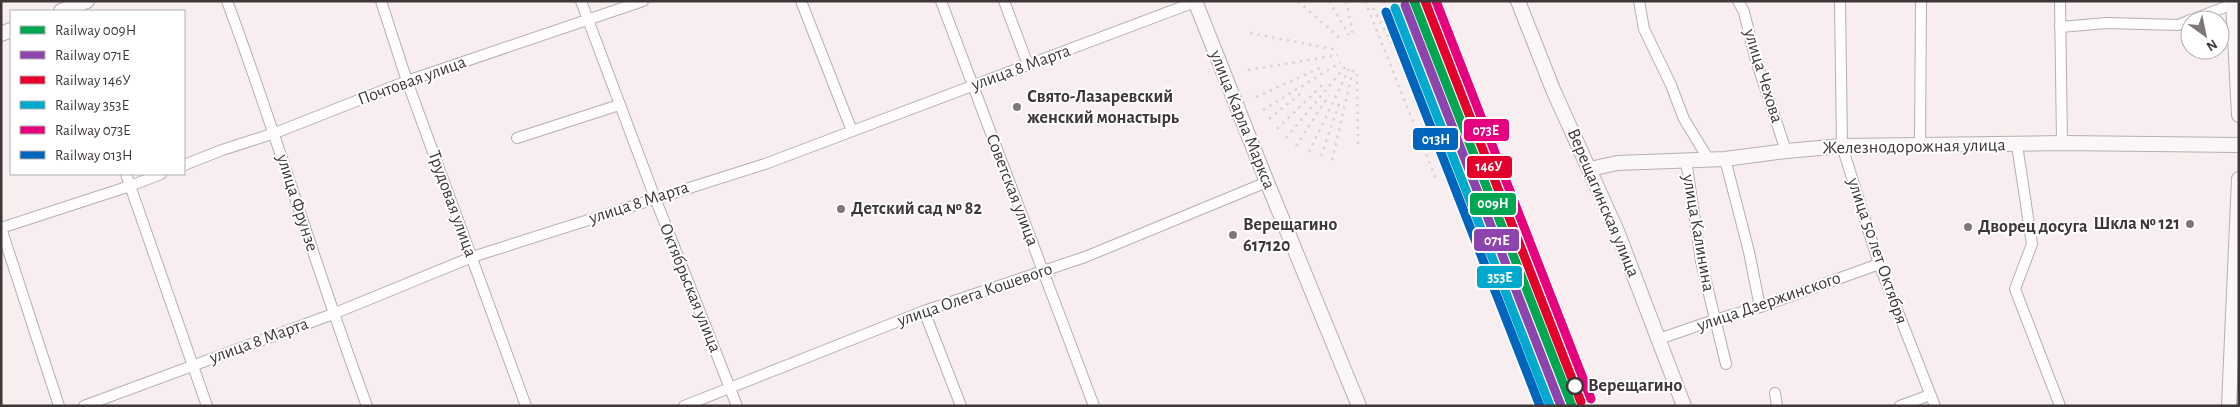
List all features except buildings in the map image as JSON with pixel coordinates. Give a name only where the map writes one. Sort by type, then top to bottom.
[{"type":"street","name":"улица Фрунзе","points":[[226,1],[275,133],[333,314],[367,406]]},
{"type":"street","name":"Трудовая улица","points":[[381,1],[407,81],[526,406]]},
{"type":"street","name":"Октябрьская улица","points":[[581,1],[655,198],[737,406]]},
{"type":"street","name":"Почтовая улица","points":[[185,165],[222,150],[275,133],[407,81],[643,1]]},
{"type":"street","points":[[801,1],[852,131]]},
{"type":"street","name":"Советская улица","points":[[941,1],[1094,406]]},
{"type":"street","points":[[1004,1],[1028,65]]},
{"type":"street","name":"Верещагинская улица","points":[[1518,1],[1548,76],[1618,230],[1684,406]]},
{"type":"street","points":[[1639,1],[1644,29],[1671,85],[1684,119],[1709,160]]},
{"type":"street","name":"улица Чехова","points":[[1738,1],[1744,12],[1755,57],[1786,150]]},
{"type":"street","name":"улица 50 лет Октября","points":[[1840,1],[1842,146],[1879,264],[1935,406]]},
{"type":"street","points":[[1920,144],[1921,1]]},
{"type":"street","points":[[2060,1],[2062,143]]},
{"type":"street","name":"улица 8 Марта","points":[[84,406],[333,314],[472,256],[765,164],[1195,2]]},
{"type":"street","name":"улица Карла Маркса","points":[[1195,2],[1359,406]]},
{"type":"street","points":[[2214,10],[2233,2],[2239,115]]},
{"type":"street","points":[[64,10],[79,5]]},
{"type":"street","points":[[2060,27],[2106,23],[2180,24]]},
{"type":"street","points":[[517,138],[620,105]]},
{"type":"street","name":"Железнодорожная улица","points":[[1590,169],[1618,163],[1725,159],[1786,150],[1842,146],[2062,143],[2239,145]]},
{"type":"street","points":[[2017,145],[2032,244],[2015,290],[2060,406]]},
{"type":"street","points":[[1725,159],[1749,252],[1760,307]]},
{"type":"street","name":"улица Калинина","points":[[1686,160],[1701,261],[1726,364]]},
{"type":"street","points":[[126,175],[207,406]]},
{"type":"street","points":[[59,406],[1,228],[158,175]]},
{"type":"street","points":[[2229,406],[2239,179]]},
{"type":"street","name":"улица Олега Кошевого","points":[[684,406],[924,311],[1106,249],[1267,182]]},
{"type":"street","name":"улица Дзержинского","points":[[1659,339],[1714,320],[1760,307],[1879,264]]},
{"type":"street","points":[[924,311],[961,406]]},
{"type":"street","points":[[1776,393],[1777,406]]},
{"type":"street","points":[[1900,406],[1930,394]]},
{"type":"railway","points":[[1298,1],[1342,40]]},
{"type":"railway","points":[[1329,1],[1349,35]]},
{"type":"railway","points":[[1346,1],[1353,34]]},
{"type":"railway","points":[[1365,1],[1436,179]]},
{"type":"railway","points":[[1384,1],[1399,36]]},
{"type":"railway","points":[[1373,8],[1395,49],[1447,175]]},
{"type":"railway","points":[[1250,33],[1338,50]]},
{"type":"railway","points":[[1248,70],[1338,55]]},
{"type":"railway","points":[[1263,110],[1341,62]]},
{"type":"railway","points":[[1256,97],[1322,67]]},
{"type":"railway","points":[[1286,138],[1345,67]]},
{"type":"railway","points":[[1309,152],[1349,69]]},
{"type":"railway","points":[[1332,160],[1353,70]]},
{"type":"railway","points":[[1357,74],[1358,144]]},
{"type":"railway","points":[[1277,129],[1323,84]]},
{"type":"railway","points":[[1269,119],[1300,94]]},
{"type":"railway","points":[[1296,146],[1329,95]]},
{"type":"railway","points":[[1321,156],[1339,104]]},
{"type":"rail line","name":"009Н","points":[[1414,1],[1572,406]]},
{"type":"rail line","name":"146У","points":[[1425,1],[1581,402]]},
{"type":"rail line","name":"073Е","points":[[1436,1],[1591,399]]},
{"type":"rail line","name":"071Е","points":[[1405,5],[1561,406]]},
{"type":"rail line","name":"353Е","points":[[1395,8],[1550,406]]},
{"type":"rail line","name":"013Н","points":[[1386,12],[1540,406]]},
{"type":"place","name":"Свято-Лазаревский женский монастырь","points":[[1017,107]]},
{"type":"place","name":"Детский сад № 82","points":[[841,209]]},
{"type":"place","name":"Шкла № 121","points":[[2190,224]]},
{"type":"place","name":"Дворец досуга","points":[[1968,227]]},
{"type":"place","name":"Верещагино 617120","points":[[1233,235]]},
{"type":"place","name":"Верещагино","points":[[1575,386]]}]
